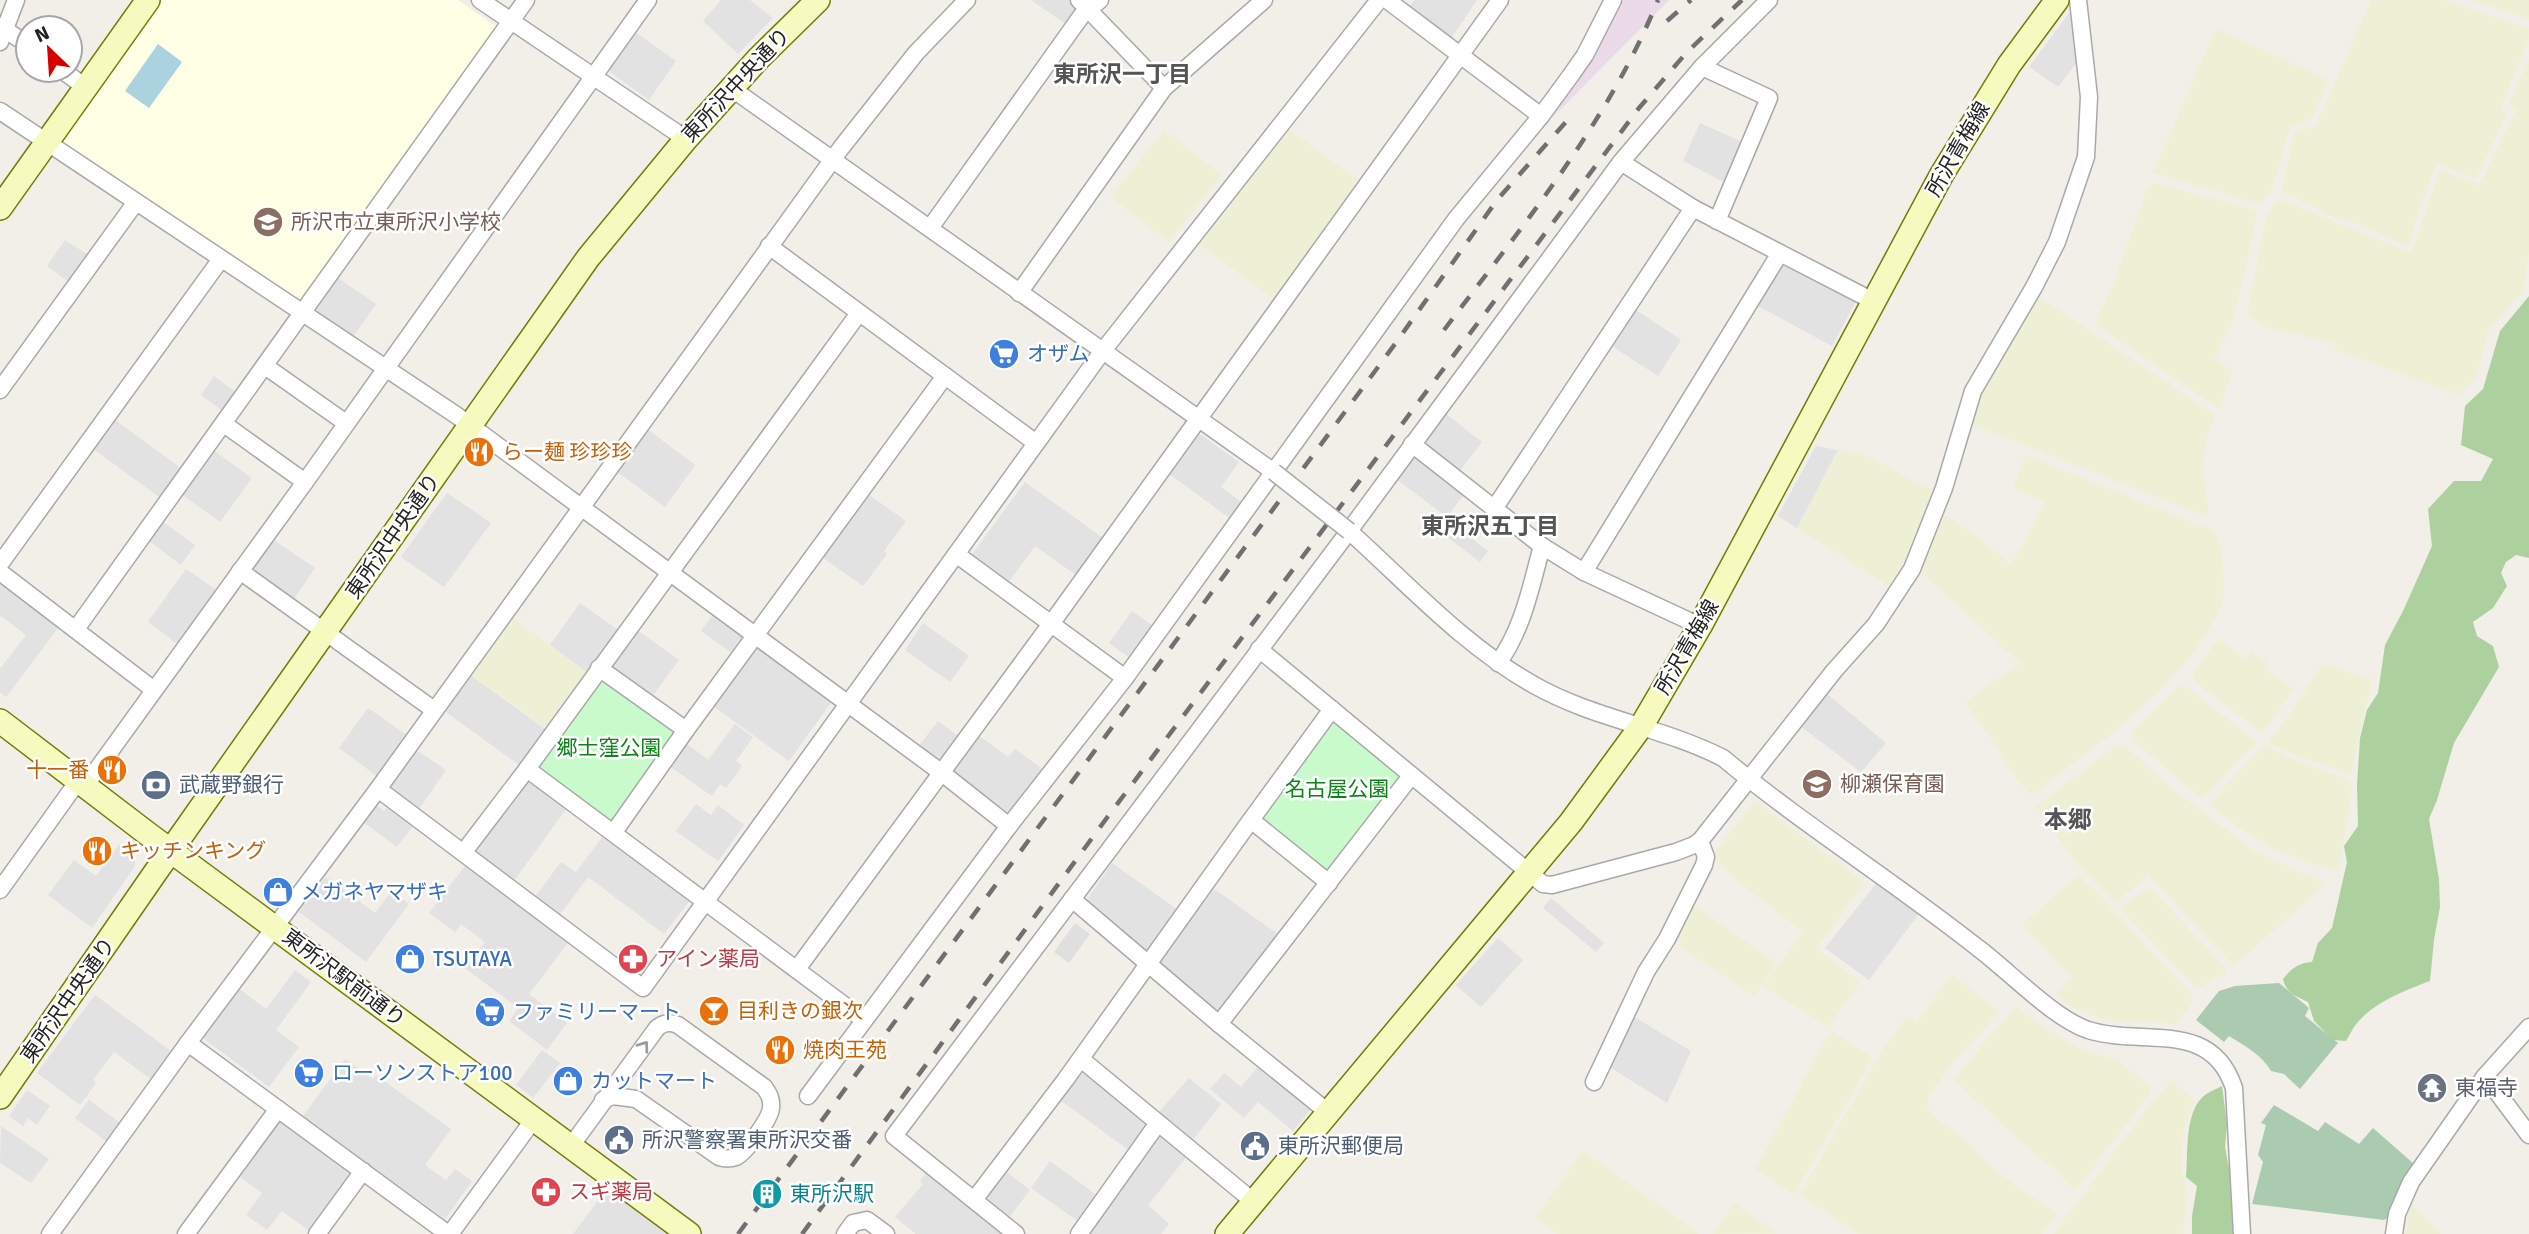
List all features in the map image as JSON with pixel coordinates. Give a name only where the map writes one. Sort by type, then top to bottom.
[{"type":"street","points":[[2,32],[16,0]]},
{"type":"street","points":[[0,208],[148,0]]},
{"type":"street","points":[[480,0],[686,139]]},
{"type":"street","points":[[76,629],[526,0]]},
{"type":"street","points":[[2,884],[155,690],[648,0]]},
{"type":"street","name":"東所沢中央通り","points":[[0,1097],[589,258],[731,88],[818,0]]},
{"type":"street","points":[[50,1234],[188,1043],[378,789],[833,159],[916,53],[967,0]]},
{"type":"street","points":[[1020,293],[1164,88],[1264,0]]},
{"type":"street","points":[[378,789],[643,988],[1102,352],[1378,0]]},
{"type":"street","points":[[1387,0],[1541,116]]},
{"type":"street","points":[[797,969],[1199,420],[1500,0]]},
{"type":"street","points":[[808,1096],[1009,826],[1125,678],[1456,219],[1541,116],[1585,55],[1613,0]]},
{"type":"street","points":[[1016,1234],[894,1136],[1349,531],[1621,162],[1702,67],[1769,0]]},
{"type":"street","name":"所沢青梅線","points":[[1227,1234],[1571,822],[1642,725],[1700,626],[1942,174],[2009,65],[2057,0]]},
{"type":"street","points":[[1259,649],[1543,884],[1552,885],[1676,852],[1700,841],[1834,671],[1876,624],[1912,569],[1944,488],[1973,391],[2057,243],[2086,157],[2089,97],[2078,0]]},
{"type":"street","points":[[930,228],[1089,3],[1164,88]]},
{"type":"street","points":[[1702,67],[1769,97],[1717,221]]},
{"type":"street","points":[[81,84],[85,87]]},
{"type":"street","points":[[731,88],[1274,472],[1349,531],[1499,663],[1535,686],[1589,711],[1642,725],[1723,758],[1978,947],[2047,1005],[2088,1030],[2163,1038],[2203,1047],[2221,1061],[2229,1072],[2234,1088],[2242,1234]]},
{"type":"street","points":[[0,111],[471,426],[942,773],[1009,826]]},
{"type":"street","points":[[1621,162],[1693,208],[1873,301]]},
{"type":"street","points":[[0,390],[136,202]]},
{"type":"street","points":[[1494,509],[1693,208]]},
{"type":"street","points":[[769,246],[1036,443]]},
{"type":"street","points":[[1584,572],[1780,253]]},
{"type":"street","points":[[0,564],[221,259]]},
{"type":"street","points":[[463,853],[859,313]]},
{"type":"street","points":[[265,366],[346,424]]},
{"type":"street","points":[[614,832],[755,634],[945,376]]},
{"type":"street","points":[[224,424],[305,482]]},
{"type":"street","points":[[1412,444],[1542,546],[1584,572],[1700,626]]},
{"type":"street","points":[[1499,663],[1524,611],[1542,546]]},
{"type":"street","points":[[956,554],[1125,678]]},
{"type":"street","points":[[240,571],[434,710]]},
{"type":"street","points":[[0,572],[155,690]]},
{"type":"street","points":[[599,668],[686,730]]},
{"type":"street","points":[[974,1200],[1081,1059],[1332,709]]},
{"type":"street","name":"東所沢駅前通り","points":[[0,721],[689,1234]]},
{"type":"street","points":[[527,769],[864,1020]]},
{"type":"street","points":[[1219,1024],[1411,776]]},
{"type":"street","points":[[1251,820],[1329,883]]},
{"type":"street","points":[[1594,1082],[1646,972],[1667,939],[1704,865],[1706,857],[1700,841]]},
{"type":"street","points":[[1072,899],[1329,1113]]},
{"type":"street","points":[[571,1146],[603,1100],[657,1028],[671,1023],[678,1025],[764,1087],[769,1094],[771,1108],[769,1117],[744,1151],[726,1159],[719,1157],[636,1099],[612,1096],[603,1100]]},
{"type":"street","points":[[2394,1234],[2397,1214],[2411,1182],[2484,1076],[2529,1027]]},
{"type":"street","points":[[188,1043],[449,1234],[534,1119]]},
{"type":"street","points":[[1081,1059],[1254,1202]]},
{"type":"street","points":[[2484,1076],[2529,1135]]},
{"type":"street","points":[[186,1234],[278,1109]]},
{"type":"street","points":[[1079,1234],[1158,1123]]},
{"type":"street","points":[[317,1234],[363,1171]]},
{"type":"street","points":[[845,1234],[853,1223],[867,1220],[886,1234]]},
{"type":"shaded area","name":"所沢市立東所沢小学校","points":[[162,0],[458,0],[497,27],[302,302],[296,303],[60,141]]},
{"type":"shaded area","points":[[721,0],[750,0],[773,18],[738,54],[703,21]]},
{"type":"shaded area","points":[[1031,0],[1070,0],[1076,13],[1067,25]]},
{"type":"shaded area","points":[[1415,0],[1477,0],[1450,40],[1408,8]]},
{"type":"shaded area","points":[[1619,0],[1669,0],[1553,117],[1599,47]]},
{"type":"shaded area","points":[[2371,0],[2445,0],[2529,29],[2529,39],[2501,108],[2507,114],[2476,179],[2437,163],[2408,247],[2358,224],[2329,216],[2281,191],[2295,131],[2316,126]]},
{"type":"shaded area","points":[[2470,0],[2529,0],[2529,19]]},
{"type":"shaded area","points":[[2073,8],[2078,61],[2058,87],[2029,67]]},
{"type":"shaded area","points":[[2216,28],[2329,80],[2311,120],[2290,127],[2273,187],[2261,204],[2153,173]]},
{"type":"shaded area","points":[[634,31],[676,61],[649,100],[607,70]]},
{"type":"shaded area","points":[[2529,59],[2529,253],[2523,292],[2489,330],[2475,379],[2459,395],[2337,350],[2333,343],[2263,326],[2247,314],[2266,217],[2279,199],[2411,253],[2440,170],[2479,185],[2516,111],[2508,104]]},
{"type":"shaded area","points":[[1700,123],[1745,143],[1728,184],[1683,161]]},
{"type":"shaded area","points":[[1287,128],[1362,183],[1276,301],[1197,243]]},
{"type":"shaded area","points":[[1164,130],[1222,175],[1169,242],[1111,197]]},
{"type":"shaded area","points":[[2156,183],[2255,210],[2257,216],[2234,318],[2215,360],[2233,371],[2219,409],[2095,324],[2111,290],[2147,189]]},
{"type":"shaded area","points":[[65,240],[90,256],[70,283],[47,266]]},
{"type":"shaded area","points":[[1786,262],[1857,299],[1832,346],[1756,305],[1780,264]]},
{"type":"shaded area","points":[[338,278],[376,304],[353,337],[316,312],[316,308]]},
{"type":"shaded area","points":[[2037,295],[2215,415],[2205,445],[2203,474],[2209,511],[2207,517],[1971,424],[1981,393]]},
{"type":"shaded area","points":[[1636,310],[1681,340],[1658,376],[1612,346]]},
{"type":"shaded area","points":[[214,376],[237,393],[224,412],[201,395]]},
{"type":"shaded area","points":[[1446,414],[1482,442],[1459,472],[1428,448],[1426,441]]},
{"type":"shaded area","points":[[114,419],[182,469],[162,499],[92,448]]},
{"type":"shaded area","points":[[647,429],[695,465],[665,507],[616,471]]},
{"type":"shaded area","points":[[1197,432],[1239,462],[1221,487],[1242,503],[1231,519],[1168,473]]},
{"type":"shaded area","points":[[1816,446],[1838,450],[1797,528],[1778,516]]},
{"type":"shaded area","points":[[213,450],[252,478],[220,522],[181,494]]},
{"type":"shaded area","points":[[1839,450],[1873,458],[1911,480],[1935,490],[1906,566],[1890,587],[1797,528]]},
{"type":"shaded area","points":[[2025,455],[2214,531],[2219,539],[2223,564],[2224,594],[2218,615],[2191,657],[2153,697],[2109,736],[2032,795],[2017,781],[1965,702],[2020,663],[1921,572],[1944,514],[1980,538],[2011,565],[2045,503],[2013,488]]},
{"type":"shaded area","points":[[1417,457],[1465,493],[1447,517],[1396,479],[1411,459]]},
{"type":"shaded area","points":[[1025,482],[1103,538],[1076,575],[1035,546],[1008,583],[971,556]]},
{"type":"shaded area","points":[[447,493],[491,523],[444,587],[401,557]]},
{"type":"shaded area","points":[[868,494],[906,521],[884,551],[887,554],[863,586],[822,557]]},
{"type":"shaded area","points":[[1447,520],[1488,551],[1480,562],[1439,531]]},
{"type":"shaded area","points":[[162,521],[195,545],[181,565],[148,540]]},
{"type":"shaded area","points":[[272,539],[315,568],[294,599],[254,571],[253,565]]},
{"type":"shaded area","points":[[186,569],[218,591],[179,645],[148,622]]},
{"type":"shaded area","points":[[0,582],[59,627],[6,697],[0,692],[0,669],[26,635],[0,615]]},
{"type":"shaded area","points":[[580,603],[621,632],[590,674],[550,645]]},
{"type":"shaded area","points":[[1132,611],[1153,626],[1130,658],[1109,643]]},
{"type":"shaded area","points":[[714,613],[744,634],[730,652],[701,631]]},
{"type":"shaded area","points":[[511,617],[590,674],[549,731],[470,674]]},
{"type":"shaded area","points":[[923,623],[969,656],[950,682],[905,650]]},
{"type":"shaded area","points":[[637,630],[679,660],[651,698],[612,670],[611,665]]},
{"type":"shaded area","points":[[2219,639],[2246,660],[2252,651],[2267,662],[2264,669],[2294,689],[2260,732],[2198,684],[2192,674]]},
{"type":"shaded area","points":[[761,649],[832,701],[789,761],[713,706],[755,650]]},
{"type":"shaded area","points":[[2323,664],[2372,679],[2351,774],[2300,757],[2273,746],[2269,741]]},
{"type":"shaded area","points":[[469,674],[549,732],[522,767],[443,710]]},
{"type":"shaded area","points":[[2179,685],[2184,685],[2257,742],[2203,798],[2134,740],[2132,732]]},
{"type":"shaded area","points":[[1826,693],[1886,743],[1861,772],[1799,725]]},
{"type":"shaded area","points":[[368,708],[408,736],[378,777],[339,748]]},
{"type":"shaded area","points":[[938,721],[960,737],[944,759],[937,760],[918,747]]},
{"type":"shaded area","points":[[735,724],[753,737],[736,761],[742,766],[726,788],[720,784],[712,796],[669,766],[686,743],[708,760]]},
{"type":"shaded area","points":[[978,735],[1008,757],[1015,749],[1045,771],[1009,813],[955,774],[954,767]]},
{"type":"shaded area","points":[[2117,745],[2127,748],[2168,785],[2253,850],[2326,884],[2234,966],[2148,875],[2116,902],[2113,901],[2075,862],[2036,806]]},
{"type":"shaded area","points":[[2264,745],[2290,758],[2349,780],[2352,791],[2339,871],[2308,863],[2270,847],[2209,804]]},
{"type":"shaded area","points":[[415,749],[446,770],[419,809],[392,789],[391,781]]},
{"type":"shaded area","points":[[528,777],[569,805],[514,881],[474,852]]},
{"type":"shaded area","points":[[1755,801],[1865,883],[1817,948],[1860,982],[1828,1027],[1763,986],[1803,932],[1746,888],[1711,856]]},
{"type":"shaded area","points":[[375,804],[384,811],[387,807],[413,826],[397,847],[362,821]]},
{"type":"shaded area","points":[[696,804],[711,815],[718,805],[744,825],[718,861],[676,831]]},
{"type":"shaded area","points":[[604,835],[691,899],[664,934],[588,877],[559,916],[535,897],[561,862],[576,872]]},
{"type":"shaded area","points":[[120,843],[135,854],[135,866],[92,928],[48,895],[74,860],[96,876]]},
{"type":"shaded area","points":[[1112,863],[1178,910],[1146,955],[1090,908],[1087,900]]},
{"type":"shaded area","points":[[465,866],[568,943],[529,994],[567,1023],[547,1050],[509,1021],[518,1008],[465,968],[485,942],[461,924],[455,932],[429,913]]},
{"type":"shaded area","points":[[2078,875],[2100,895],[2193,997],[2191,1005],[2174,1026],[2157,1021],[2112,1021],[2093,1016],[2071,1007],[2056,994],[2072,978],[2022,925]]},
{"type":"shaded area","points":[[326,877],[375,913],[392,891],[409,904],[366,962],[299,912]]},
{"type":"shaded area","points":[[1879,880],[1921,911],[1869,980],[1825,948]]},
{"type":"shaded area","points":[[1214,889],[1281,936],[1221,1018],[1158,963]]},
{"type":"shaded area","points":[[2146,889],[2152,889],[2227,970],[2225,975],[2197,988],[2120,908]]},
{"type":"shaded area","points":[[1551,898],[1604,943],[1596,952],[1543,908]]},
{"type":"shaded area","points":[[1692,904],[1777,963],[1754,996],[1678,945],[1682,938],[1675,934]]},
{"type":"shaded area","points":[[1075,923],[1090,934],[1069,963],[1054,952]]},
{"type":"shaded area","points":[[1498,938],[1523,960],[1481,1007],[1456,985]]},
{"type":"shaded area","points":[[295,970],[311,982],[276,1030],[299,1047],[269,1087],[200,1036],[237,987],[266,1009]]},
{"type":"shaded area","points":[[1952,974],[1999,1012],[1950,1067],[1929,1096],[1927,1106],[1933,1115],[1967,1141],[1985,1161],[2058,1214],[2042,1234],[1858,1234],[1799,1196],[1883,1049],[1907,1016],[1916,1023]]},
{"type":"shaded area","points":[[2279,983],[2309,1008],[2305,1016],[2338,1043],[2300,1089],[2284,1074],[2271,1071],[2263,1060],[2247,1047],[2229,1036],[2224,1042],[2196,1020],[2219,991],[2235,986]]},
{"type":"shaded area","points":[[95,995],[175,1054],[155,1082],[114,1052],[93,1080],[96,1083],[80,1105],[37,1073]]},
{"type":"shaded area","points":[[2016,1006],[2082,1050],[2118,1060],[2151,1088],[2149,1095],[2075,1191],[2058,1172],[2025,1146],[1953,1079]]},
{"type":"shaded area","points":[[1631,1015],[1691,1051],[1667,1103],[1608,1066]]},
{"type":"shaded area","points":[[1831,1030],[1873,1058],[1794,1195],[1755,1169]]},
{"type":"shaded area","points":[[542,1050],[560,1063],[533,1098],[516,1085]]},
{"type":"shaded area","points":[[345,1059],[373,1079],[376,1075],[451,1129],[425,1165],[446,1180],[455,1169],[472,1181],[445,1219],[303,1116]]},
{"type":"shaded area","points":[[1260,1064],[1312,1108],[1293,1131],[1258,1102],[1244,1118],[1210,1089],[1224,1073],[1241,1087]]},
{"type":"shaded area","points":[[1086,1071],[1147,1124],[1130,1151],[1060,1100],[1080,1072]]},
{"type":"shaded area","points":[[1189,1078],[1221,1104],[1192,1141],[1159,1112]]},
{"type":"shaded area","points":[[2171,1081],[2195,1100],[2184,1130],[2182,1168],[2188,1193],[2183,1234],[2054,1234],[2151,1103]]},
{"type":"shaded area","points":[[27,1090],[50,1106],[37,1125],[28,1118],[23,1126],[9,1116]]},
{"type":"shaded area","points":[[89,1100],[123,1125],[110,1144],[75,1118]]},
{"type":"shaded area","points":[[2274,1105],[2318,1131],[2325,1122],[2359,1144],[2373,1128],[2414,1164],[2391,1207],[2389,1217],[2384,1220],[2252,1204],[2263,1162],[2258,1155],[2266,1125],[2261,1123]]},
{"type":"shaded area","points":[[278,1120],[353,1175],[311,1232],[282,1211],[267,1230],[246,1215],[262,1193],[237,1175]]},
{"type":"shaded area","points":[[1,1126],[49,1159],[31,1183],[0,1163]]},
{"type":"shaded area","points":[[1162,1133],[1188,1155],[1148,1205],[1169,1224],[1161,1234],[1088,1234]]},
{"type":"shaded area","points":[[1583,1151],[1700,1234],[1558,1234],[1535,1218]]},
{"type":"shaded area","points":[[1050,1161],[1098,1196],[1079,1222],[1031,1188]]},
{"type":"shaded area","points":[[927,1171],[1003,1234],[916,1234],[895,1217],[923,1184],[920,1181]]},
{"type":"shaded area","points":[[1005,1171],[1030,1190],[1008,1219],[988,1202],[987,1196]]},
{"type":"shaded area","points":[[609,1186],[672,1234],[573,1234]]},
{"type":"shaded area","points":[[1735,1203],[1776,1233],[1712,1234]]},
{"type":"shaded area","points":[[2411,1204],[2441,1234],[2405,1234]]},
{"type":"green space","points":[[2529,296],[2529,558],[2516,555],[2506,562],[2501,573],[2507,586],[2493,608],[2473,622],[2477,636],[2493,646],[2499,667],[2454,743],[2429,819],[2439,879],[2440,907],[2430,981],[2373,1008],[2356,1024],[2346,1041],[2333,1040],[2314,1021],[2308,1002],[2289,991],[2283,979],[2295,967],[2312,962],[2318,943],[2332,928],[2347,862],[2344,846],[2358,826],[2360,738],[2367,710],[2378,693],[2385,645],[2432,546],[2428,509],[2454,481],[2481,481],[2493,459],[2461,445],[2465,406],[2483,389],[2500,331]]},
{"type":"green space","name":"郷士窪公園","points":[[602,679],[676,729],[677,734],[615,819],[609,820],[542,771],[539,764]]},
{"type":"green space","name":"名古屋公園","points":[[1335,721],[1401,775],[1401,781],[1329,873],[1261,822],[1260,816],[1328,724]]},
{"type":"green space","points":[[2222,1086],[2227,1124],[2225,1147],[2231,1179],[2235,1234],[2192,1234],[2197,1186],[2186,1177],[2189,1127],[2199,1101]]},
{"type":"water","points":[[158,44],[182,62],[149,108],[125,91]]},
{"type":"railway","points":[[1444,330],[1533,212],[1589,131],[1615,89],[1658,0]]},
{"type":"railway","points":[[1667,21],[1691,0]]},
{"type":"railway","points":[[802,1234],[1106,819],[1639,108],[1687,52],[1742,0]]},
{"type":"railway","points":[[738,1234],[1395,344],[1497,200],[1573,114]]},
{"type":"place","name":"所沢市立東所沢小学校","points":[[268,222]]},
{"type":"place","name":"オザム","points":[[1004,354]]},
{"type":"place","name":"らー麺 珍珍珍","points":[[479,452]]},
{"type":"place","name":"十一番","points":[[112,770]]},
{"type":"place","name":"柳瀬保育園","points":[[1817,784]]},
{"type":"place","name":"武蔵野銀行","points":[[156,785]]},
{"type":"place","name":"キッチンキング","points":[[97,851]]},
{"type":"place","name":"メガネヤマザキ","points":[[278,892]]},
{"type":"place","name":"TSUTAYA","points":[[410,959]]},
{"type":"place","name":"アイン薬局","points":[[633,959]]},
{"type":"place","name":"目利きの銀次","points":[[714,1011]]},
{"type":"place","name":"ファミリーマート","points":[[490,1012]]},
{"type":"place","name":"焼肉王苑","points":[[780,1050]]},
{"type":"place","name":"ローソンストア100","points":[[309,1073]]},
{"type":"place","name":"カットマート","points":[[568,1081]]},
{"type":"place","name":"東福寺","points":[[2432,1088]]},
{"type":"place","name":"所沢警察署東所沢交番","points":[[619,1140]]},
{"type":"place","name":"東所沢郵便局","points":[[1255,1146]]},
{"type":"place","name":"スギ薬局","points":[[546,1192]]},
{"type":"place","name":"東所沢駅","points":[[767,1194]]},
{"type":"district","name":"東所沢一丁目","points":[[1122,74]]},
{"type":"district","name":"東所沢五丁目","points":[[1490,526]]},
{"type":"district","name":"本郷","points":[[2068,820]]}]
